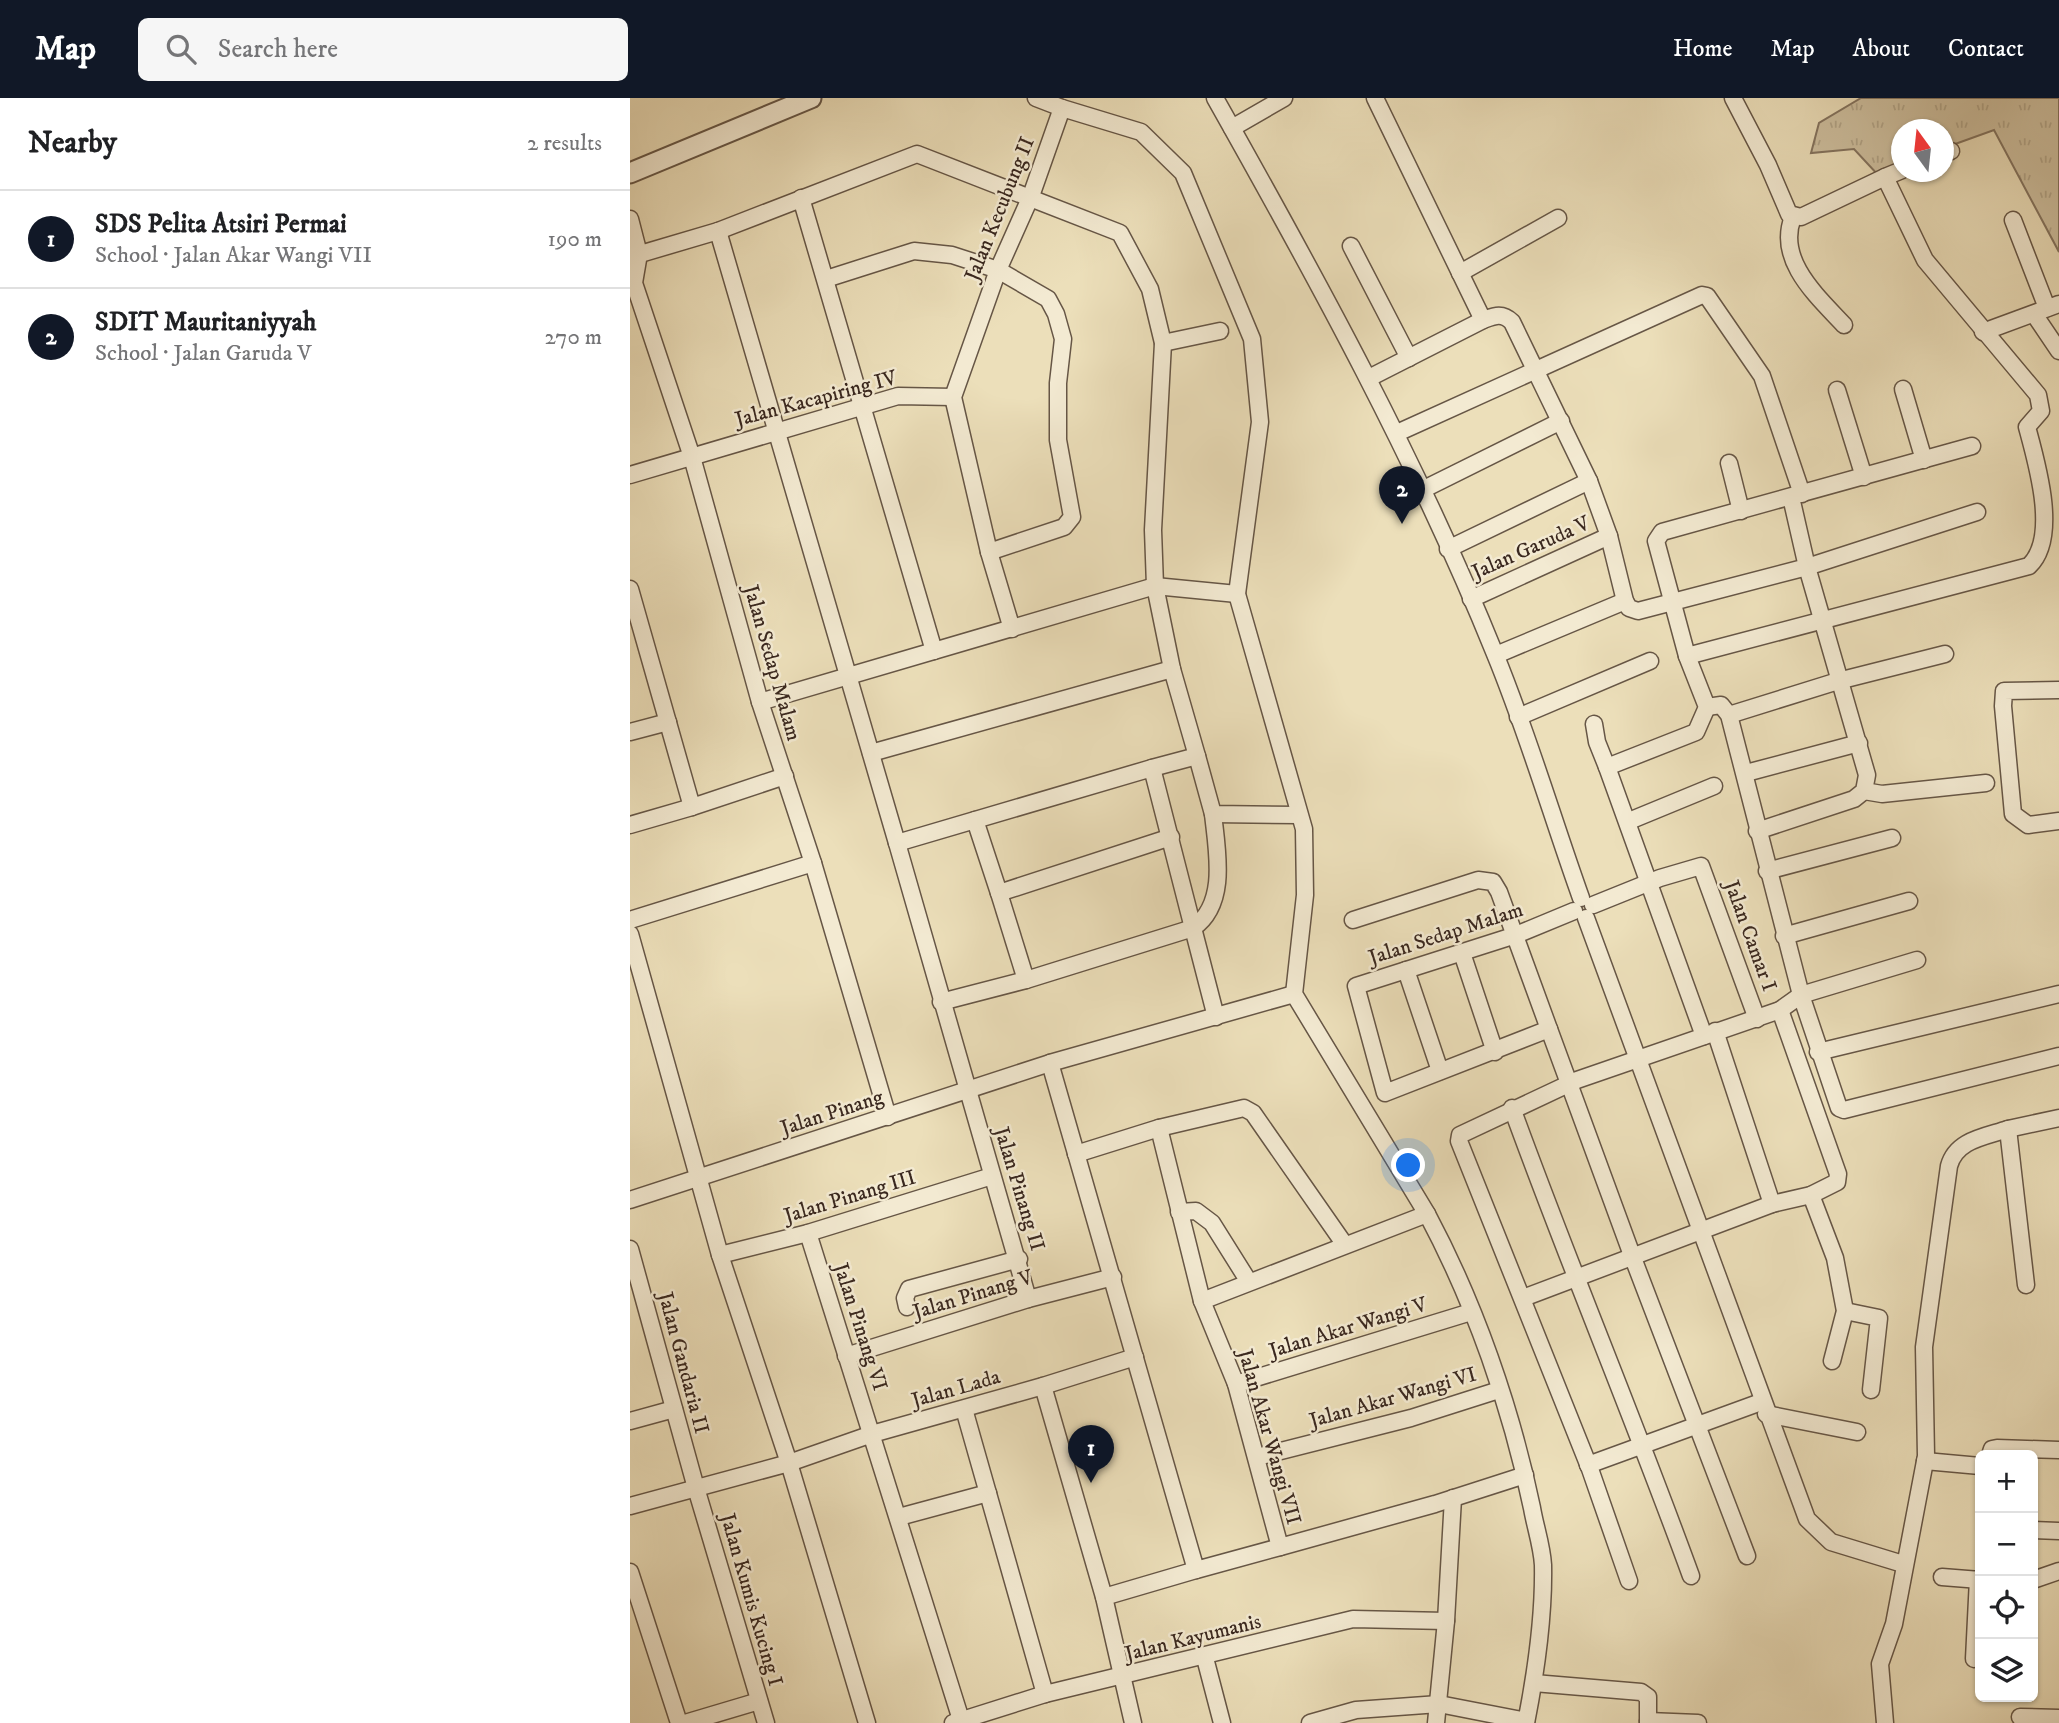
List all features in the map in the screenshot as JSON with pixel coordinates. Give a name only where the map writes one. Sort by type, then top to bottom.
[{"type":"street","points":[[630,173],[811,98]]},
{"type":"street","points":[[1036,98],[1141,132],[1183,173],[1252,339],[1259,422],[1237,594],[1304,829],[1305,895],[1294,994],[1427,1214],[1454,1264],[1499,1390],[1525,1475],[1543,1563],[1534,1683],[1526,1722],[1439,1704],[1396,1715],[1356,1710],[1310,1723]]},
{"type":"street","points":[[1215,98],[1369,378],[1496,655],[1764,1408],[1811,1526],[1831,1542],[1903,1564]]},
{"type":"street","points":[[1232,128],[1284,98]]},
{"type":"street","points":[[1375,98],[1483,320]]},
{"type":"street","points":[[1733,98],[1768,165],[1789,214],[1794,217],[1891,175]]},
{"type":"street","name":"Jalan Kecubung II","points":[[953,397],[998,270],[1031,196],[1062,108]]},
{"type":"street","points":[[634,256],[718,231],[917,154],[1031,196],[1120,233],[1150,289],[1163,343],[1153,530],[1155,586],[1172,669],[1213,814],[1218,865],[1213,907],[1205,920],[1193,928],[1026,980],[942,1002]]},
{"type":"street","points":[[1687,656],[1824,622],[2029,566],[2037,561],[2048,533],[2045,492],[2027,427],[2038,416],[2038,395],[1983,332],[1960,299],[1926,260],[1885,177]]},
{"type":"street","points":[[801,198],[934,651]]},
{"type":"street","points":[[1794,217],[1787,236],[1792,258],[1819,297],[1844,326]]},
{"type":"street","points":[[1460,273],[1558,218]]},
{"type":"street","name":"Jalan Sedap Malam","points":[[630,219],[634,256],[632,282],[692,457],[760,702],[813,863],[888,1117]]},
{"type":"street","points":[[2013,220],[2047,309],[2059,351]]},
{"type":"street","name":"Jalan Pinang II","points":[[718,231],[992,1176],[1019,1259],[1028,1299]]},
{"type":"street","points":[[1351,246],[1409,358]]},
{"type":"street","points":[[826,279],[914,251],[952,255],[998,270],[1048,299],[1063,339],[1058,383],[1058,440],[1072,517],[1064,527],[989,552]]},
{"type":"street","points":[[1396,433],[1702,295],[1710,299],[1762,376],[1797,496],[1807,567],[1867,775],[1864,791],[1854,799],[1757,831]]},
{"type":"street","points":[[1983,332],[2047,309]]},
{"type":"street","points":[[1369,378],[1483,320],[1497,315],[1506,316],[1589,481],[1609,536],[1625,601],[1629,608],[1638,611],[1807,567],[1977,512]]},
{"type":"street","points":[[1163,343],[1220,331]]},
{"type":"street","points":[[1903,389],[1924,460]]},
{"type":"street","points":[[1837,390],[1864,477]]},
{"type":"street","name":"Jalan Kacapiring IV","points":[[630,475],[898,396],[953,397]]},
{"type":"street","points":[[953,397],[989,552],[1012,629]]},
{"type":"street","points":[[1422,490],[1561,421]]},
{"type":"street","points":[[1707,707],[1687,656],[1656,541],[1662,532],[1972,446]]},
{"type":"street","points":[[1729,463],[1741,511]]},
{"type":"street","points":[[1448,549],[1589,481]]},
{"type":"street","name":"Jalan Garuda V","points":[[1471,598],[1609,536]]},
{"type":"street","points":[[760,702],[1155,586],[1237,594]]},
{"type":"street","points":[[630,589],[692,807]]},
{"type":"street","points":[[1496,655],[1625,601]]},
{"type":"street","points":[[1729,715],[1838,681],[1945,654]]},
{"type":"street","points":[[1518,716],[1650,661]]},
{"type":"street","points":[[871,753],[1172,669]]},
{"type":"street","points":[[2059,690],[2004,691],[2003,706],[2013,814],[2028,825],[2059,821]]},
{"type":"street","points":[[1607,766],[1696,732],[1707,707],[1713,704],[1721,705],[1729,715],[1801,995],[1835,1103],[1844,1110],[2059,1056]]},
{"type":"street","points":[[630,732],[668,722]]},
{"type":"street","points":[[1594,724],[1597,742],[1772,1204]]},
{"type":"street","points":[[1746,773],[1858,743]]},
{"type":"street","points":[[897,843],[1197,755]]},
{"type":"street","points":[[1152,768],[1216,1017]]},
{"type":"street","points":[[630,825],[785,776]]},
{"type":"street","points":[[1864,791],[1882,794],[1986,783]]},
{"type":"street","points":[[1629,821],[1714,786]]},
{"type":"street","points":[[1213,814],[1299,815]]},
{"type":"street","points":[[975,820],[1026,980]]},
{"type":"street","points":[[999,893],[1171,837]]},
{"type":"street","points":[[1767,871],[1892,838]]},
{"type":"street","points":[[630,920],[813,863]]},
{"type":"street","name":"Jalan Sedap Malam","points":[[1440,1071],[1385,1093],[1356,986],[1516,936],[1651,882],[1697,866],[1703,867]]},
{"type":"street","name":"Jalan Camar I","points":[[1703,867],[1757,1018]]},
{"type":"street","points":[[1353,920],[1478,880],[1493,882],[1516,936],[1633,1258],[1747,1556]]},
{"type":"street","points":[[1784,936],[1909,901]]},
{"type":"street","points":[[630,934],[705,1177],[720,1255],[789,1463],[867,1723]]},
{"type":"street","points":[[1462,953],[1495,1052]]},
{"type":"street","points":[[1629,1581],[1588,1465],[1459,1141],[1460,1135],[1511,1108],[1569,1083],[1780,1010],[1801,995],[1917,960]]},
{"type":"street","points":[[1406,970],[1440,1071],[1549,1029]]},
{"type":"street","points":[[969,1092],[1050,1063],[1294,994]]},
{"type":"street","points":[[1818,1052],[2059,994]]},
{"type":"street","points":[[1523,1298],[1772,1204],[1811,1195],[1837,1182],[1838,1174],[1780,1010]]},
{"type":"street","points":[[1050,1063],[1196,1570]]},
{"type":"street","name":"Jalan Pinang","points":[[630,1200],[969,1092]]},
{"type":"street","points":[[1076,1154],[1235,1108],[1253,1113],[1345,1245]]},
{"type":"street","points":[[1511,1108],[1575,1280],[1643,1444],[1691,1576]]},
{"type":"street","points":[[1885,1723],[1880,1664],[1894,1624],[1903,1564],[1925,1461],[1924,1347],[1952,1154],[1959,1146],[2008,1129],[2059,1118]]},
{"type":"street","name":"Jalan Akar Wangi VII","points":[[1159,1128],[1202,1301],[1236,1384],[1280,1547]]},
{"type":"street","points":[[2008,1129],[2025,1285]]},
{"type":"street","name":"Jalan Pinang III","points":[[720,1255],[808,1233],[992,1176]]},
{"type":"street","points":[[1811,1195],[1835,1258],[1845,1311],[1832,1361]]},
{"type":"street","points":[[1179,1212],[1196,1210],[1212,1223],[1249,1282]]},
{"type":"street","points":[[1202,1301],[1427,1214]]},
{"type":"street","name":"Jalan Pinang VI","points":[[808,1233],[900,1517],[959,1722]]},
{"type":"street","name":"Jalan Gandaria II","points":[[630,1249],[696,1488]]},
{"type":"street","points":[[907,1307],[905,1298],[909,1289],[1019,1259]]},
{"type":"street","name":"Jalan Pinang V","points":[[846,1356],[1028,1299],[1113,1277]]},
{"type":"street","points":[[1845,1311],[1879,1318],[1871,1390]]},
{"type":"street","name":"Jalan Akar Wangi V","points":[[1236,1384],[1471,1312]]},
{"type":"street","name":"Jalan Lada","points":[[630,1506],[789,1463],[872,1434],[1135,1357]]},
{"type":"street","points":[[1043,1386],[1104,1597],[1133,1723]]},
{"type":"street","name":"Jalan Akar Wangi VI","points":[[1257,1457],[1411,1418],[1499,1390]]},
{"type":"street","points":[[1588,1465],[1698,1424],[1764,1408],[1857,1432]]},
{"type":"street","points":[[630,1421],[674,1409]]},
{"type":"street","points":[[964,1409],[1045,1694]]},
{"type":"street","points":[[1993,1450],[2059,1450]]},
{"type":"street","points":[[1925,1461],[1975,1466]]},
{"type":"street","name":"Jalan Akar Wangi VII","points":[[1104,1597],[1525,1475]]},
{"type":"street","name":"Jalan Kumis Kucing I","points":[[696,1488],[766,1723]]},
{"type":"street","points":[[900,1517],[988,1493]]},
{"type":"street","points":[[1436,1723],[1446,1621],[1452,1498]]},
{"type":"street","points":[[2038,1530],[2059,1531]]},
{"type":"street","points":[[2038,1578],[2059,1571]]},
{"type":"street","points":[[630,1572],[633,1596],[678,1723]]},
{"type":"street","points":[[1942,1577],[1975,1579]]},
{"type":"street","name":"Jalan Kayumanis","points":[[959,1722],[1045,1694],[1205,1658],[1353,1619],[1446,1621]]},
{"type":"street","points":[[1974,1659],[1975,1639]]},
{"type":"street","points":[[1205,1658],[1223,1723]]},
{"type":"street","points":[[1534,1683],[1641,1692],[1648,1697],[1648,1722],[1698,1723]]},
{"type":"street","points":[[685,1723],[759,1701]]},
{"type":"street","points":[[2020,1717],[2059,1718]]},
{"type":"green space","points":[[1861,98],[2059,98],[2059,252],[1994,130],[1954,144],[1954,119],[1891,119],[1891,170],[1879,176],[1854,149],[1811,153],[1819,123]]},
{"type":"place","name":"SDIT Mauritaniyyah","points":[[1402,524]]},
{"type":"place","name":"SDS Pelita Atsiri Permai","points":[[1091,1483]]}]
